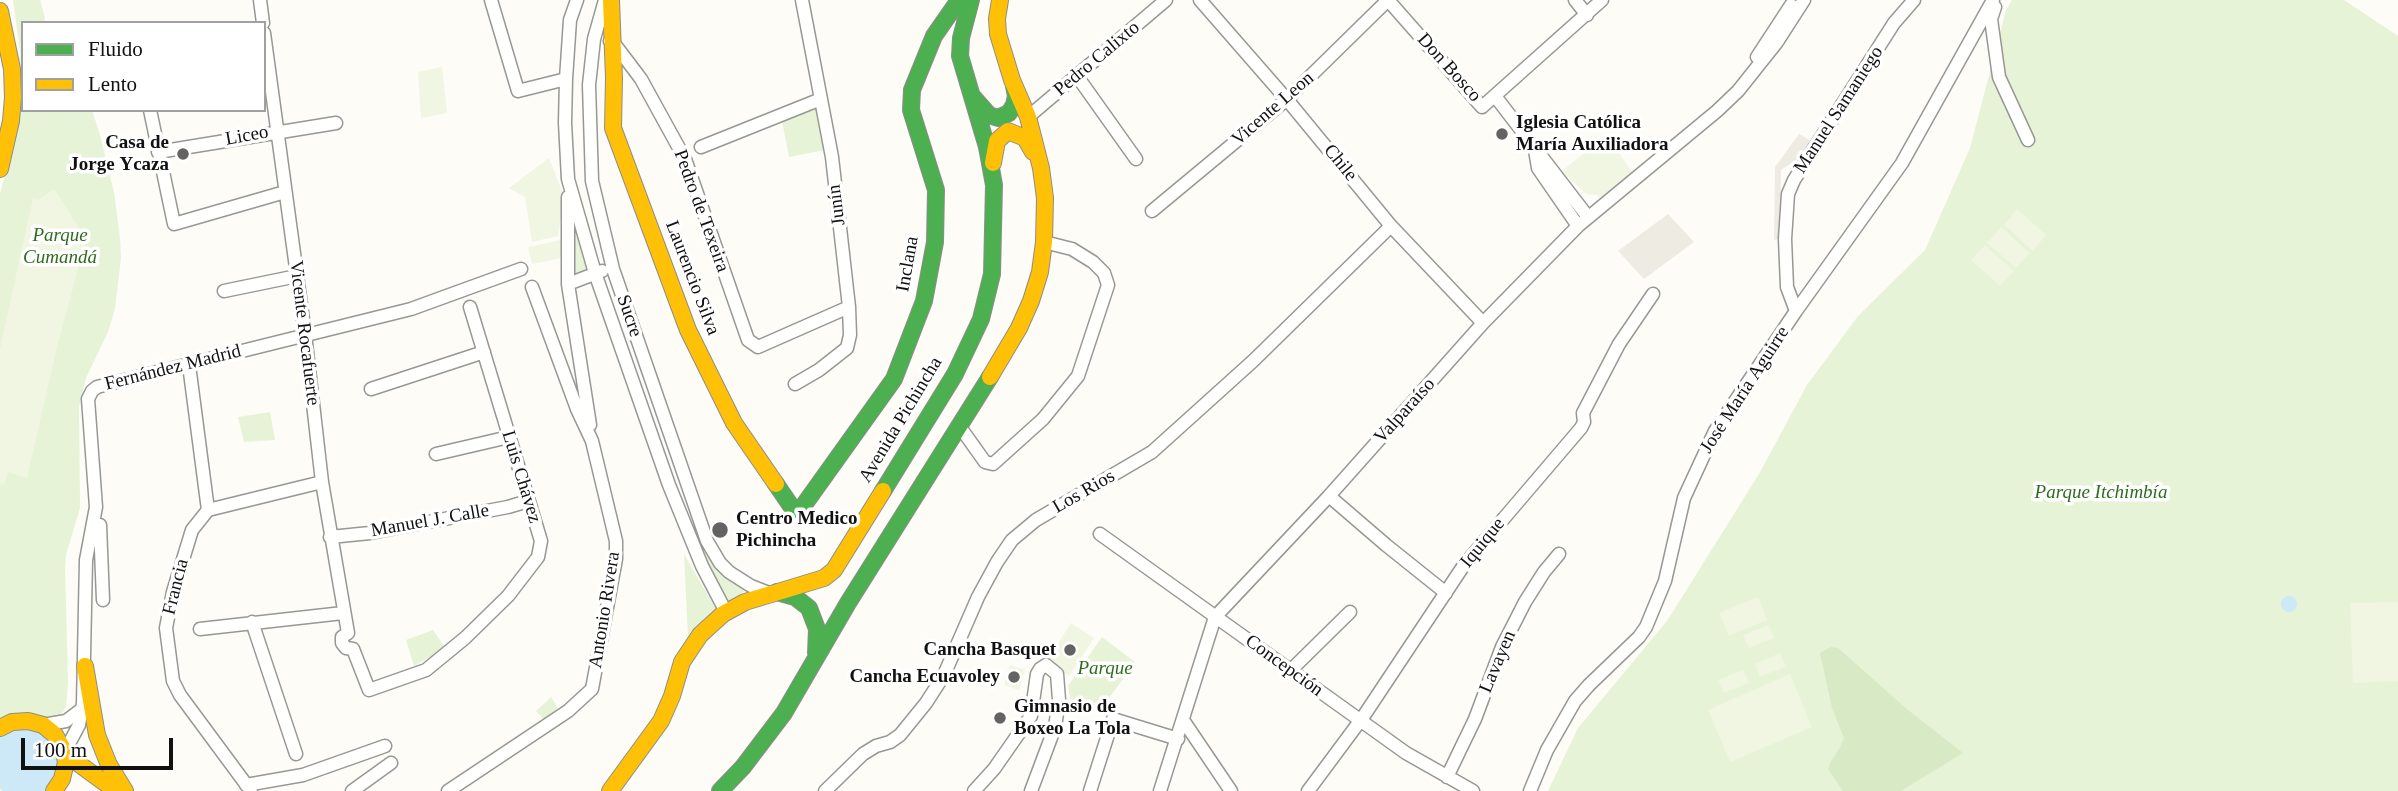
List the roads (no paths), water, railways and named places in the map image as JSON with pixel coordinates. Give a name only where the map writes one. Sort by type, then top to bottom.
[{"type":"main road","name":"Laurencio Silva","points":[[611,0],[613,128],[688,330],[734,423],[793,509]]},
{"type":"main road","name":"Inclana","points":[[793,509],[801,509],[894,379],[923,301],[935,242],[936,190],[911,110],[912,90],[934,36],[960,0]]},
{"type":"main road","name":"Avenida Pichincha","points":[[610,791],[661,721],[688,651],[700,635],[726,612],[773,592],[824,578],[834,570],[955,374],[981,319],[992,274],[995,214],[992,167],[959,47],[971,0]]},
{"type":"main road","points":[[720,791],[744,767],[784,713],[895,527],[960,427],[1019,328],[1031,301],[1040,272],[1045,198],[1041,168],[1028,117],[998,34],[999,0]]},
{"type":"main road","points":[[0,11],[12,69],[13,97],[11,121],[0,169]]},
{"type":"main road","points":[[970,94],[982,109],[998,118],[1009,113],[1014,105],[1016,96],[1013,80]]},
{"type":"main road","points":[[992,167],[997,141],[1008,131],[1016,132],[1025,138],[1041,168]]},
{"type":"main road","points":[[773,592],[795,597],[812,612],[817,629],[815,657]]},
{"type":"main road","points":[[85,666],[97,735],[109,765],[125,791]]},
{"type":"main road","points":[[0,728],[20,721],[43,725],[55,735],[65,755],[64,775],[54,791]]},
{"type":"main road","points":[[65,755],[116,791]]},
{"type":"street","points":[[260,0],[263,21]]},
{"type":"street","points":[[491,0],[518,91],[566,79]]},
{"type":"street","name":"Sucre","points":[[577,0],[570,20],[566,79],[568,179],[595,272],[673,495],[702,566],[726,612]]},
{"type":"street","name":"Sucre","points":[[605,0],[594,39],[589,85],[592,181],[613,269],[706,540],[729,572],[751,586],[773,592]]},
{"type":"street","name":"Junín","points":[[795,384],[819,370],[846,348],[850,335],[832,157],[802,0]]},
{"type":"street","name":"Pedro Calixto","points":[[1028,117],[1166,0]]},
{"type":"street","name":"Chile","points":[[1200,0],[1287,99],[1391,226],[1483,323]]},
{"type":"street","name":"Vicente Leon","points":[[1152,211],[1287,99],[1388,0]]},
{"type":"street","name":"Don Bosco","points":[[1388,0],[1482,107],[1494,96],[1535,149],[1538,168],[1583,222]]},
{"type":"street","points":[[1575,0],[1587,15]]},
{"type":"street","points":[[1494,96],[1602,0]]},
{"type":"street","name":"Valparaíso","points":[[1738,91],[1767,39],[1795,0]]},
{"type":"street","name":"Valparaíso","points":[[1160,791],[1215,617],[1329,496],[1483,323],[1583,222],[1738,91],[1777,42],[1804,0]]},
{"type":"street","name":"Manuel Samaniego","points":[[1796,311],[1787,287],[1785,239],[1788,194],[1794,180],[1894,23],[1914,0]]},
{"type":"street","points":[[1995,0],[1991,19],[1999,77],[2028,141]]},
{"type":"street","name":"José María Aguirre","points":[[1530,791],[1547,750],[1575,701],[1646,627],[1665,581],[1684,498],[1715,431],[1796,311],[1902,163],[1995,0]]},
{"type":"street","points":[[594,39],[613,42]]},
{"type":"street","name":"Pedro de Texeira","points":[[613,42],[641,79],[685,159],[748,340],[758,347],[849,307]]},
{"type":"street","name":"Vicente Rocafuerte","points":[[266,50],[298,276],[322,482],[348,633],[342,637],[342,643],[346,648],[353,649],[369,690]]},
{"type":"street","points":[[1077,76],[1136,159]]},
{"type":"street","points":[[701,147],[821,99]]},
{"type":"street","points":[[149,112],[174,224],[285,192]]},
{"type":"street","name":"Liceo","points":[[159,152],[336,123]]},
{"type":"street","name":"Antonio Rivera","points":[[448,791],[568,711],[592,689],[616,559],[616,541],[592,441],[568,284],[568,179]]},
{"type":"street","name":"Los Rios","points":[[825,791],[863,754],[900,735],[926,703],[944,675],[959,636],[984,585],[1012,540],[1036,520],[1152,452],[1253,361],[1391,226]]},
{"type":"street","points":[[960,427],[985,462],[993,464],[1043,419],[1078,376],[1108,285],[1104,273],[1093,262],[1072,250],[1044,242]]},
{"type":"street","name":"Fernández Madrid","points":[[65,755],[79,725],[82,708],[86,560],[96,507],[88,399],[92,391],[97,387],[411,309],[521,269]]},
{"type":"street","points":[[568,284],[595,272],[613,269]]},
{"type":"street","points":[[224,291],[298,276]]},
{"type":"street","name":"Antonio Rivera","points":[[532,287],[577,409],[592,441]]},
{"type":"street","name":"Iquique","points":[[1308,791],[1361,721],[1464,565],[1581,428],[1584,422],[1583,413],[1619,344],[1653,295]]},
{"type":"street","name":"Luis Chávez","points":[[369,690],[426,670],[465,638],[508,596],[538,557],[541,541],[470,307]]},
{"type":"street","points":[[371,389],[484,352]]},
{"type":"street","points":[[189,365],[208,510],[322,482]]},
{"type":"street","points":[[436,454],[509,437]]},
{"type":"street","points":[[1329,496],[1446,593]]},
{"type":"street","name":"Manuel J. Calle","points":[[330,537],[370,533],[528,501]]},
{"type":"street","points":[[96,507],[100,521],[103,600]]},
{"type":"street","name":"Francia","points":[[208,510],[192,530],[173,592],[166,628],[173,681],[180,695],[249,788]]},
{"type":"street","name":"Concepción","points":[[1100,534],[1408,754],[1473,791]]},
{"type":"street","name":"Lavayen","points":[[1447,777],[1475,719],[1502,647],[1519,613],[1544,572],[1559,554]]},
{"type":"street","points":[[1290,671],[1350,612]]},
{"type":"street","points":[[200,629],[343,613]]},
{"type":"street","points":[[252,622],[296,754]]},
{"type":"street","points":[[974,791],[994,769],[1031,716],[1037,674],[1046,665],[1057,674],[1059,700],[1055,727],[1033,790]]},
{"type":"street","points":[[43,725],[71,719],[82,708]]},
{"type":"street","points":[[1090,791],[1113,719],[1117,718],[1178,739]]},
{"type":"street","points":[[1183,720],[1231,791]]},
{"type":"street","points":[[249,788],[303,775],[385,746]]},
{"type":"street","points":[[352,791],[391,763]]},
{"type":"water","points":[[2289,596],[2295,598],[2295,610],[2289,612],[2283,610],[2281,604],[2283,598]]},
{"type":"water","points":[[17,727],[42,732],[52,740],[58,753],[59,764],[51,785],[45,791],[0,789],[0,736]]},
{"type":"place","name":"Iglesia Católica María Auxiliadora","points":[[1502,134]]},
{"type":"place","name":"Casa de Jorge Ycaza","points":[[183,154]]},
{"type":"place","name":"Centro Medico Pichincha","points":[[720,530]]},
{"type":"place","name":"Cancha Basquet","points":[[1070,650]]},
{"type":"place","name":"Cancha Ecuavoley","points":[[1014,677]]},
{"type":"place","name":"Gimnasio de Boxeo La Tola","points":[[1000,718]]},
{"type":"park label","name":"Parque Cumandá","points":[[60,247]]},
{"type":"park label","name":"Parque Itchimbía","points":[[2101,493]]},
{"type":"park label","name":"Parque","points":[[1105,669]]}]
